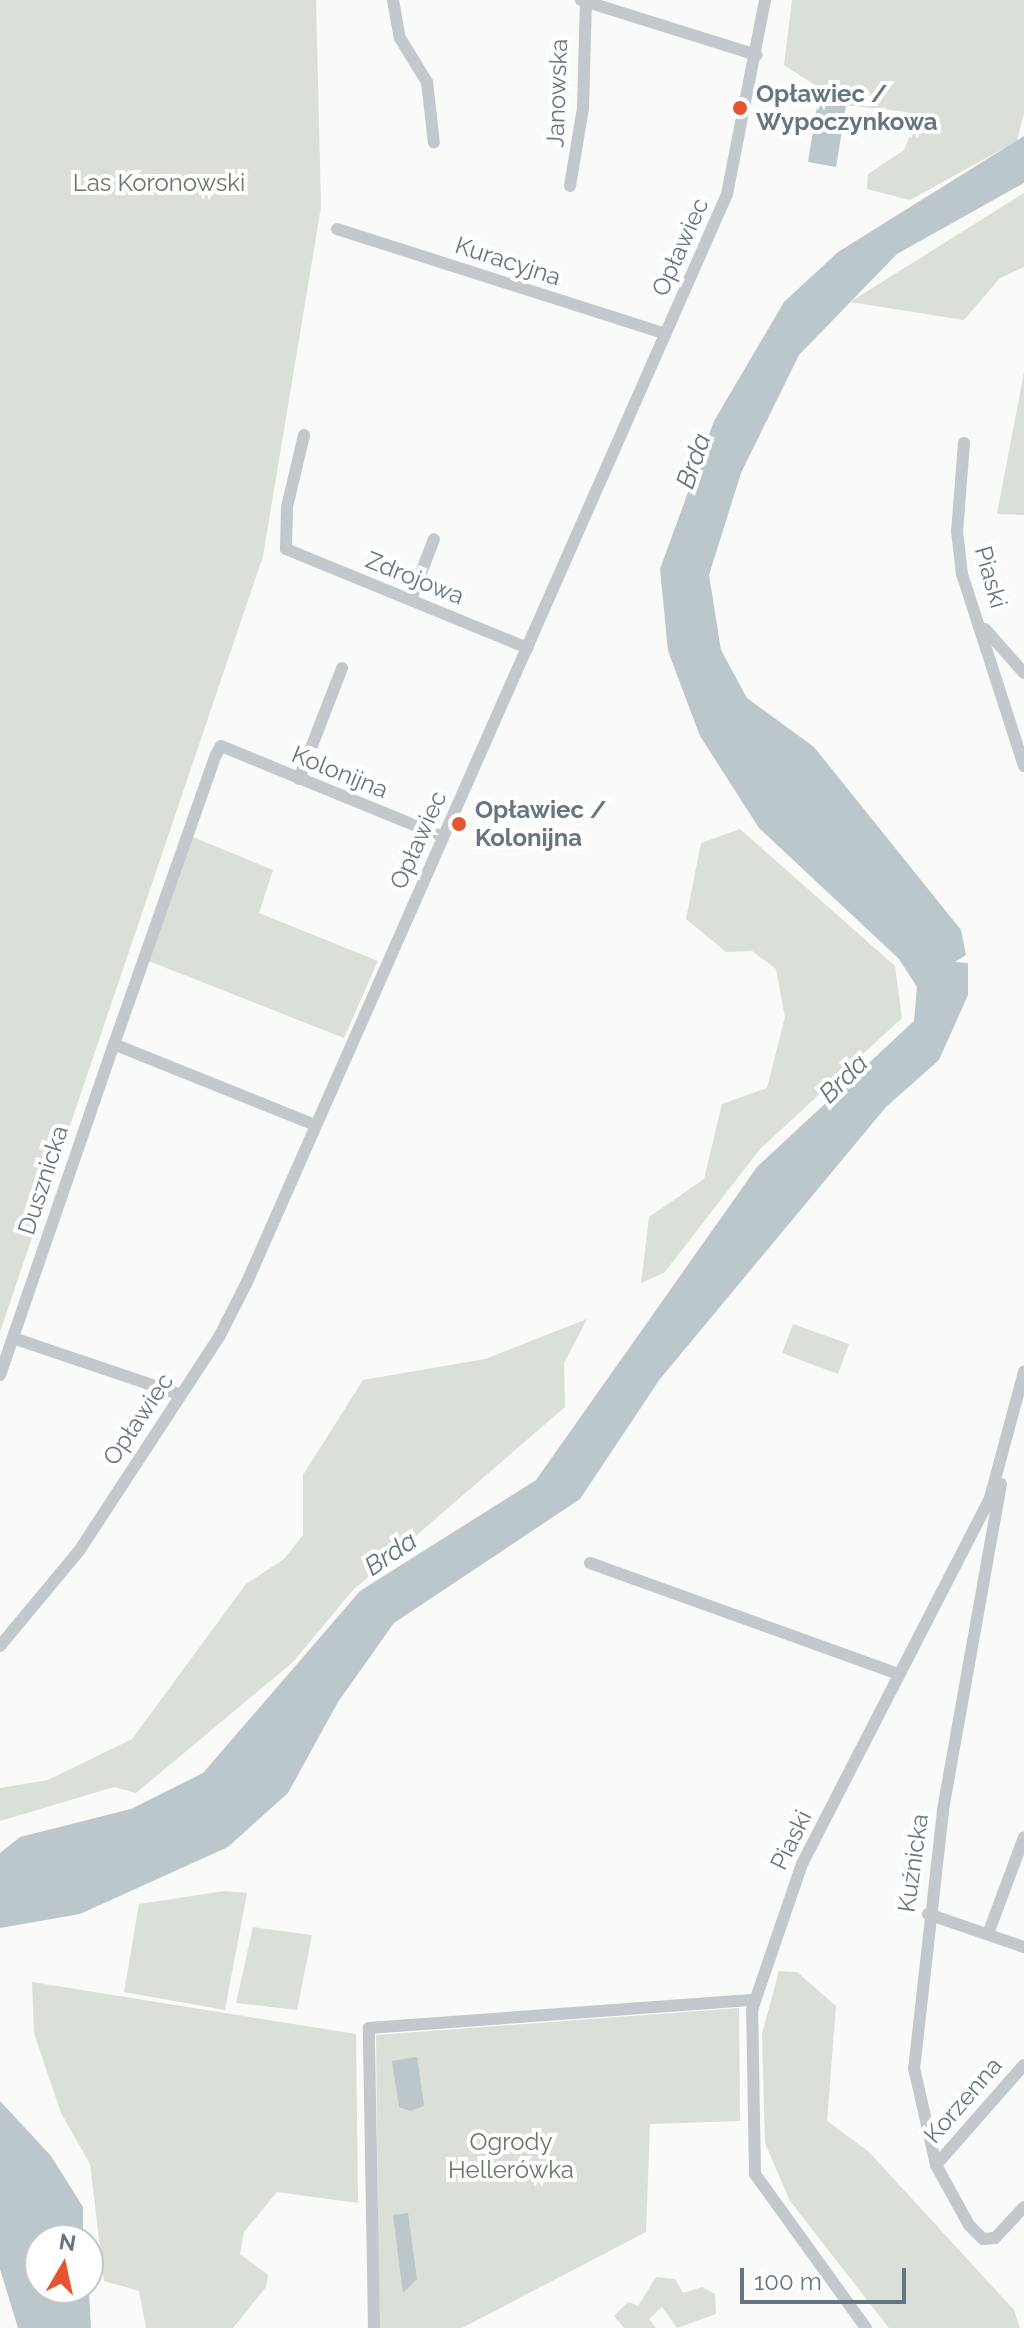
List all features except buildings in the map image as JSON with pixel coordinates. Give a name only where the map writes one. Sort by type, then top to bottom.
[{"type":"street","points":[[393,0],[400,38],[427,82],[434,143]]},
{"type":"street","name":"Opławiec","points":[[0,1646],[79,1551],[226,1323],[733,178],[765,0]]},
{"type":"street","points":[[584,1],[757,55]]},
{"type":"street","name":"Janowska","points":[[570,186],[583,108],[584,1]]},
{"type":"street","name":"Kuracyjna","points":[[337,229],[666,334]]},
{"type":"street","name":"Zdrojowa","points":[[304,435],[287,507],[286,549],[527,648]]},
{"type":"street","name":"Piaski","points":[[964,443],[957,531],[962,574],[983,627],[1024,766]]},
{"type":"street","points":[[411,599],[434,539]]},
{"type":"street","points":[[983,627],[1024,673]]},
{"type":"street","points":[[299,779],[342,668]]},
{"type":"street","name":"Kolonijna","points":[[221,746],[443,837]]},
{"type":"street","name":"Dusznicka","points":[[0,1375],[221,746]]},
{"type":"street","points":[[114,1044],[315,1125]]},
{"type":"street","points":[[13,1338],[181,1395]]},
{"type":"street","name":"Piaski","points":[[866,2328],[755,2174],[754,2000],[802,1864],[1005,1462],[1024,1372]]},
{"type":"street","name":"Kuźnicka","points":[[1005,1462],[928,1914],[914,2068],[936,2165],[979,2236],[1001,2234],[1024,2207]]},
{"type":"street","points":[[590,1563],[899,1674]]},
{"type":"street","points":[[988,1934],[1020,1864],[1024,1837]]},
{"type":"street","points":[[928,1914],[1024,1947]]},
{"type":"street","points":[[374,2328],[369,2028],[754,2000]]},
{"type":"street","name":"Korzenna","points":[[936,2165],[1024,2065]]},
{"type":"green space","name":"Las Koronowski","points":[[0,0],[316,0],[321,207],[263,556],[0,1332]]},
{"type":"green space","points":[[792,0],[1024,0],[1024,113],[1017,141],[910,200],[867,189],[868,174],[904,150],[915,123],[907,112],[846,105],[784,65]]},
{"type":"green space","points":[[1024,193],[1024,267],[1000,278],[964,320],[850,302]]},
{"type":"green space","points":[[1024,372],[1024,515],[997,514]]},
{"type":"green space","points":[[740,829],[895,966],[902,1018],[760,1149],[664,1273],[641,1283],[649,1217],[704,1179],[722,1104],[767,1088],[785,1017],[776,969],[752,951],[726,952],[686,919],[701,843]]},
{"type":"green space","points":[[193,837],[273,870],[259,913],[378,961],[344,1038],[146,960]]},
{"type":"green space","points":[[587,1319],[564,1363],[565,1407],[352,1591],[293,1662],[136,1793],[114,1787],[0,1821],[0,1788],[48,1780],[132,1739],[246,1584],[284,1559],[303,1535],[303,1475],[363,1380],[485,1359]]},
{"type":"green space","points":[[793,1324],[849,1344],[838,1374],[782,1353]]},
{"type":"green space","points":[[225,1891],[247,1893],[225,2010],[124,1992],[139,1904]]},
{"type":"green space","points":[[253,1927],[312,1935],[297,2010],[236,2003]]},
{"type":"green space","points":[[779,1971],[797,1972],[836,2006],[827,2121],[869,2152],[1014,2310],[1020,2328],[889,2328],[790,2201],[765,2143],[762,2034]]},
{"type":"green space","points":[[32,1982],[356,2034],[358,2203],[277,2192],[244,2232],[240,2254],[268,2275],[266,2287],[233,2328],[146,2328],[139,2291],[104,2281],[104,2224],[97,2224],[90,2164],[61,2113],[34,2033]]},
{"type":"green space","name":"Ogrody Hellerówka","points":[[739,2008],[740,2121],[650,2124],[646,2232],[462,2328],[379,2328],[376,2035]]},
{"type":"green space","points":[[656,2277],[675,2279],[683,2293],[702,2287],[715,2294],[716,2314],[677,2328],[662,2307],[649,2319],[656,2328],[624,2328],[614,2316],[628,2302],[638,2306]]},
{"type":"shaded area","points":[[818,100],[846,105],[836,167],[808,162]]},
{"type":"shaded area","points":[[1024,136],[1024,183],[897,254],[799,355],[741,473],[709,575],[721,650],[747,698],[814,747],[961,930],[966,955],[955,962],[968,963],[968,995],[939,1060],[886,1107],[660,1379],[580,1499],[394,1623],[338,1702],[288,1793],[228,1847],[80,1914],[0,1928],[0,1853],[20,1837],[131,1809],[203,1773],[360,1591],[536,1480],[757,1167],[914,1021],[917,987],[899,959],[759,828],[700,736],[668,651],[660,569],[714,421],[784,302],[838,252]]},
{"type":"shaded area","points":[[417,2057],[424,2106],[410,2111],[399,2107],[392,2061]]},
{"type":"shaded area","points":[[0,2101],[51,2156],[83,2207],[83,2224],[24,2224],[24,2304],[90,2304],[91,2328],[18,2328],[0,2269]]},
{"type":"shaded area","points":[[408,2213],[417,2279],[403,2293],[393,2215]]},
{"type":"place","name":"Opławiec / Wypoczynkowa","points":[[740,108]]},
{"type":"place","name":"Opławiec / Kolonijna","points":[[459,824]]},
{"type":"water label","name":"Brda","points":[[694,461]]},
{"type":"water label","name":"Brda","points":[[844,1079]]},
{"type":"water label","name":"Brda","points":[[391,1554]]}]
